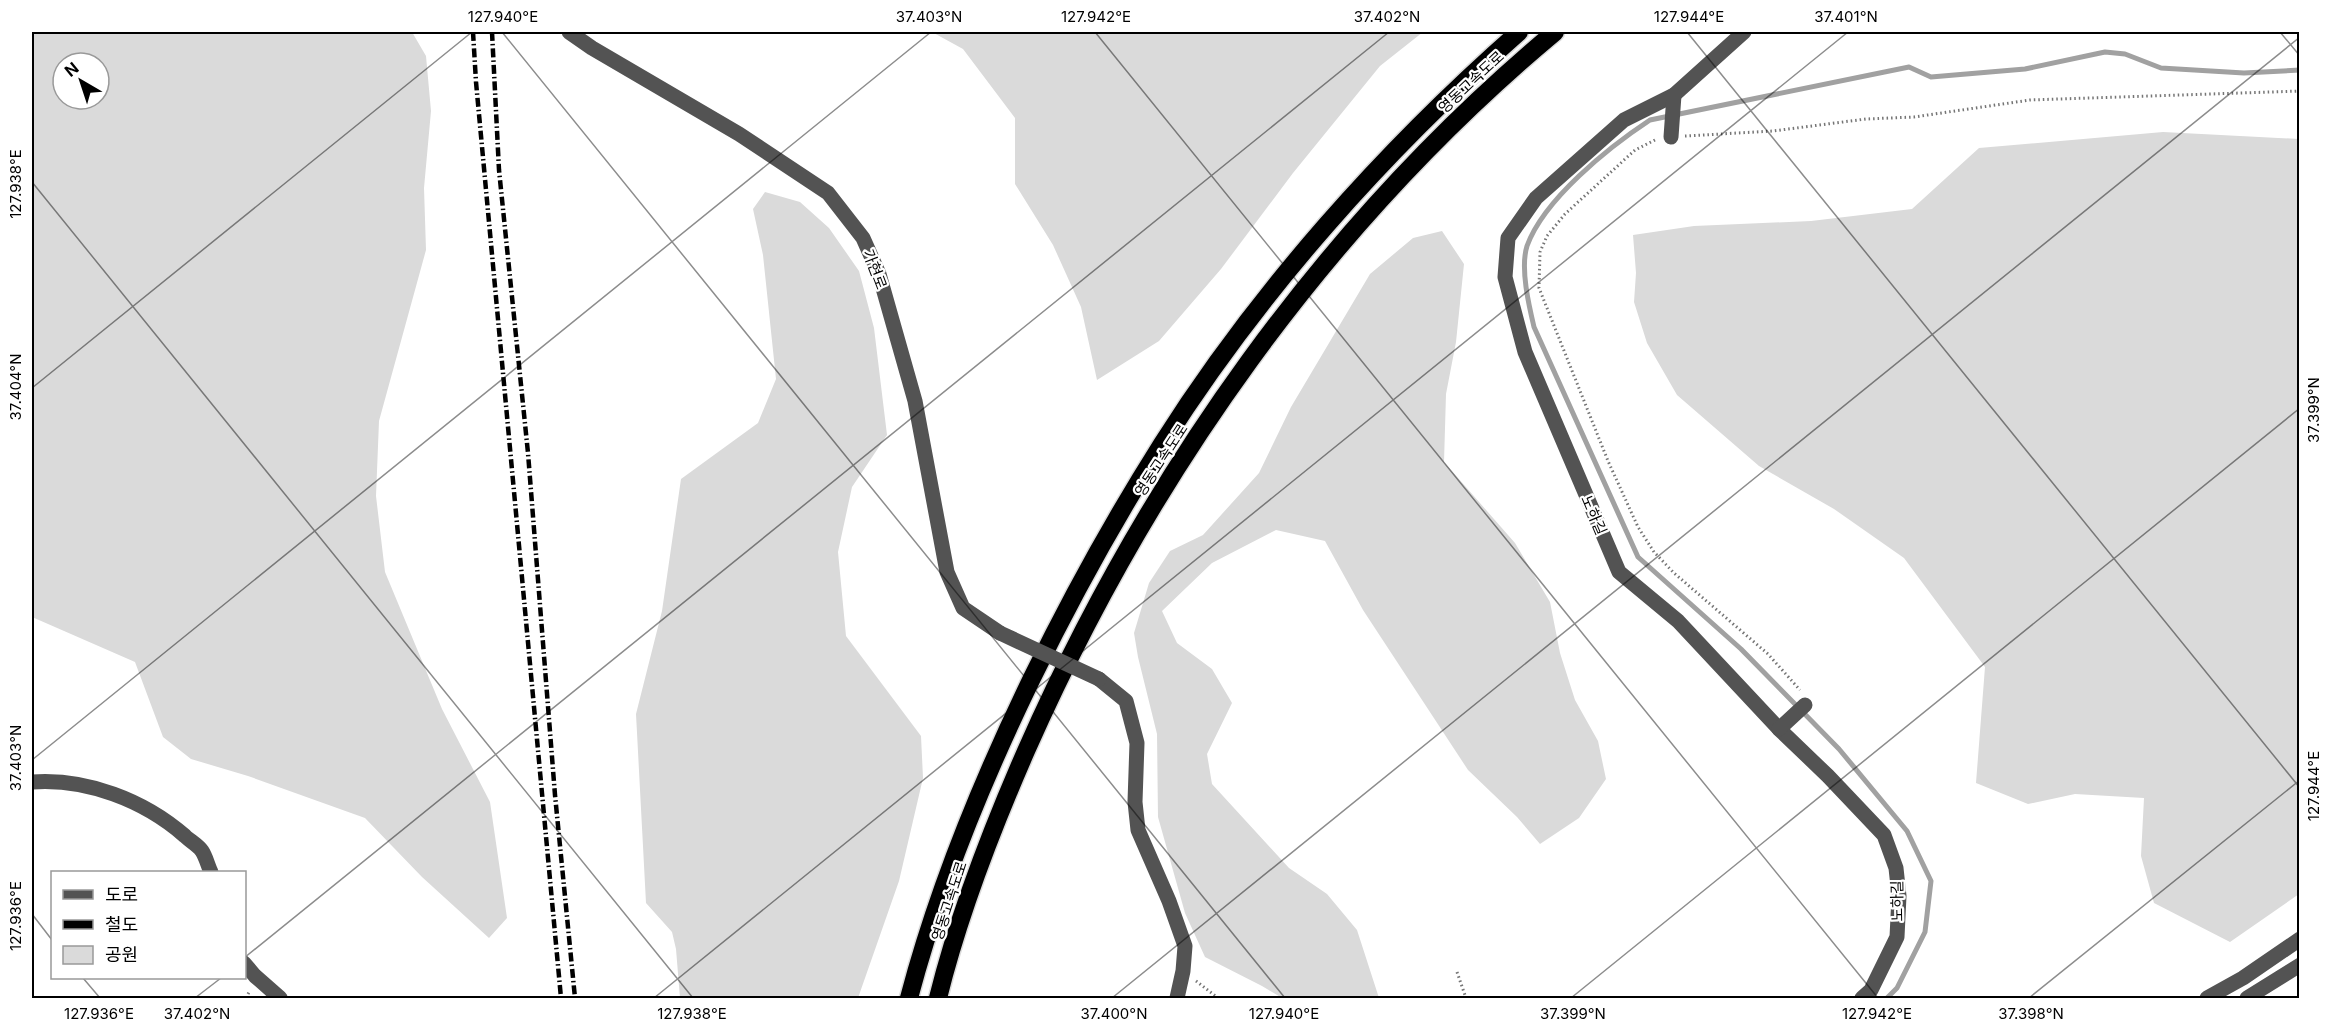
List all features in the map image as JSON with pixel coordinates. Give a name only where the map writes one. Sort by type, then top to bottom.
[{"type":"highway","name":"영동고속도로","points":[[909,999],[916,970],[963,833],[1010,723],[1052,637],[1105,538],[1163,442],[1228,348],[1301,256],[1378,169],[1469,76],[1519,32]]},
{"type":"highway","name":"영동고속도로","points":[[938,999],[945,968],[977,870],[1051,696],[1088,620],[1125,552],[1183,458],[1244,366],[1322,266],[1446,130],[1555,32]]},
{"type":"street","name":"가현로","points":[[569,32],[592,48],[739,134],[828,194],[863,237],[879,274],[915,401],[947,572],[963,608],[1000,633],[1099,679],[1126,701],[1137,743],[1135,802],[1138,830],[1169,901],[1185,946],[1184,971],[1177,999]]},
{"type":"street","name":"노하길","points":[[1744,32],[1674,99],[1624,120],[1536,198],[1508,238],[1505,277],[1525,352],[1619,572],[1678,621],[1779,729],[1884,835],[1896,868],[1899,897],[1897,937],[1871,990],[1862,999]]},
{"type":"street","points":[[1672,132],[1674,99]]},
{"type":"street","points":[[1779,729],[1804,699]]},
{"type":"street","points":[[32,782],[56,780],[90,787],[119,796],[150,811],[178,830],[201,850],[210,871]]},
{"type":"street","points":[[2207,999],[2243,978],[2300,939]]},
{"type":"street","points":[[246,965],[280,999]]},
{"type":"street","points":[[2247,999],[2300,965]]},
{"type":"path","points":[[1804,699],[1768,654],[1674,573],[1649,544],[1638,527],[1608,461],[1539,288],[1540,252],[1547,236],[1565,214],[1635,150],[1672,132],[1773,131],[1866,119],[1914,117],[2030,100],[2300,92]]},
{"type":"path","points":[[1184,971],[1218,999]]},
{"type":"path","points":[[1457,972],[1466,999]]},
{"type":"green space","points":[[32,32],[412,32],[426,56],[431,111],[424,188],[426,250],[379,421],[376,496],[385,572],[442,709],[490,802],[507,918],[489,938],[422,877],[365,818],[248,776],[191,759],[163,737],[135,662],[32,617]]},
{"type":"green space","points":[[932,32],[1423,32],[1380,66],[1293,173],[1221,269],[1159,341],[1097,380],[1081,307],[1053,245],[1015,184],[1015,118],[963,49]]},
{"type":"green space","points":[[2163,132],[2299,139],[2299,894],[2230,942],[2154,903],[2141,856],[2144,798],[2075,794],[2028,804],[1976,783],[1985,667],[1904,558],[1834,509],[1759,466],[1677,395],[1647,343],[1634,302],[1636,273],[1633,235],[1694,226],[1811,221],[1912,209],[1979,148]]},
{"type":"green space","points":[[765,192],[800,202],[829,228],[859,271],[874,328],[887,435],[852,487],[838,552],[846,636],[921,736],[923,778],[899,881],[858,998],[680,998],[676,949],[672,932],[646,903],[636,714],[662,611],[681,479],[758,423],[776,379],[763,255],[753,209]]},
{"type":"green space","points":[[1442,231],[1464,264],[1456,342],[1446,394],[1444,462],[1515,543],[1550,602],[1560,653],[1575,700],[1598,741],[1606,779],[1579,818],[1540,844],[1517,817],[1468,770],[1363,610],[1325,541],[1276,530],[1212,563],[1162,611],[1177,643],[1212,669],[1232,703],[1207,754],[1212,784],[1289,868],[1327,894],[1357,930],[1379,998],[1282,998],[1205,957],[1185,913],[1158,817],[1157,734],[1134,633],[1149,583],[1170,551],[1203,535],[1259,473],[1291,407],[1370,274],[1413,238]]},
{"type":"waterway","points":[[1887,998],[1897,988],[1925,932],[1931,881],[1907,831],[1839,749],[1741,649],[1638,557],[1534,327],[1524,265],[1527,246],[1535,228],[1563,193],[1598,159],[1650,120],[1909,67],[1931,77],[2025,69],[2105,52],[2125,54],[2161,68],[2244,73],[2300,70]]},
{"type":"railway","points":[[473,32],[561,998]]},
{"type":"railway","points":[[492,32],[499,170],[528,453],[555,795],[575,998]]}]
